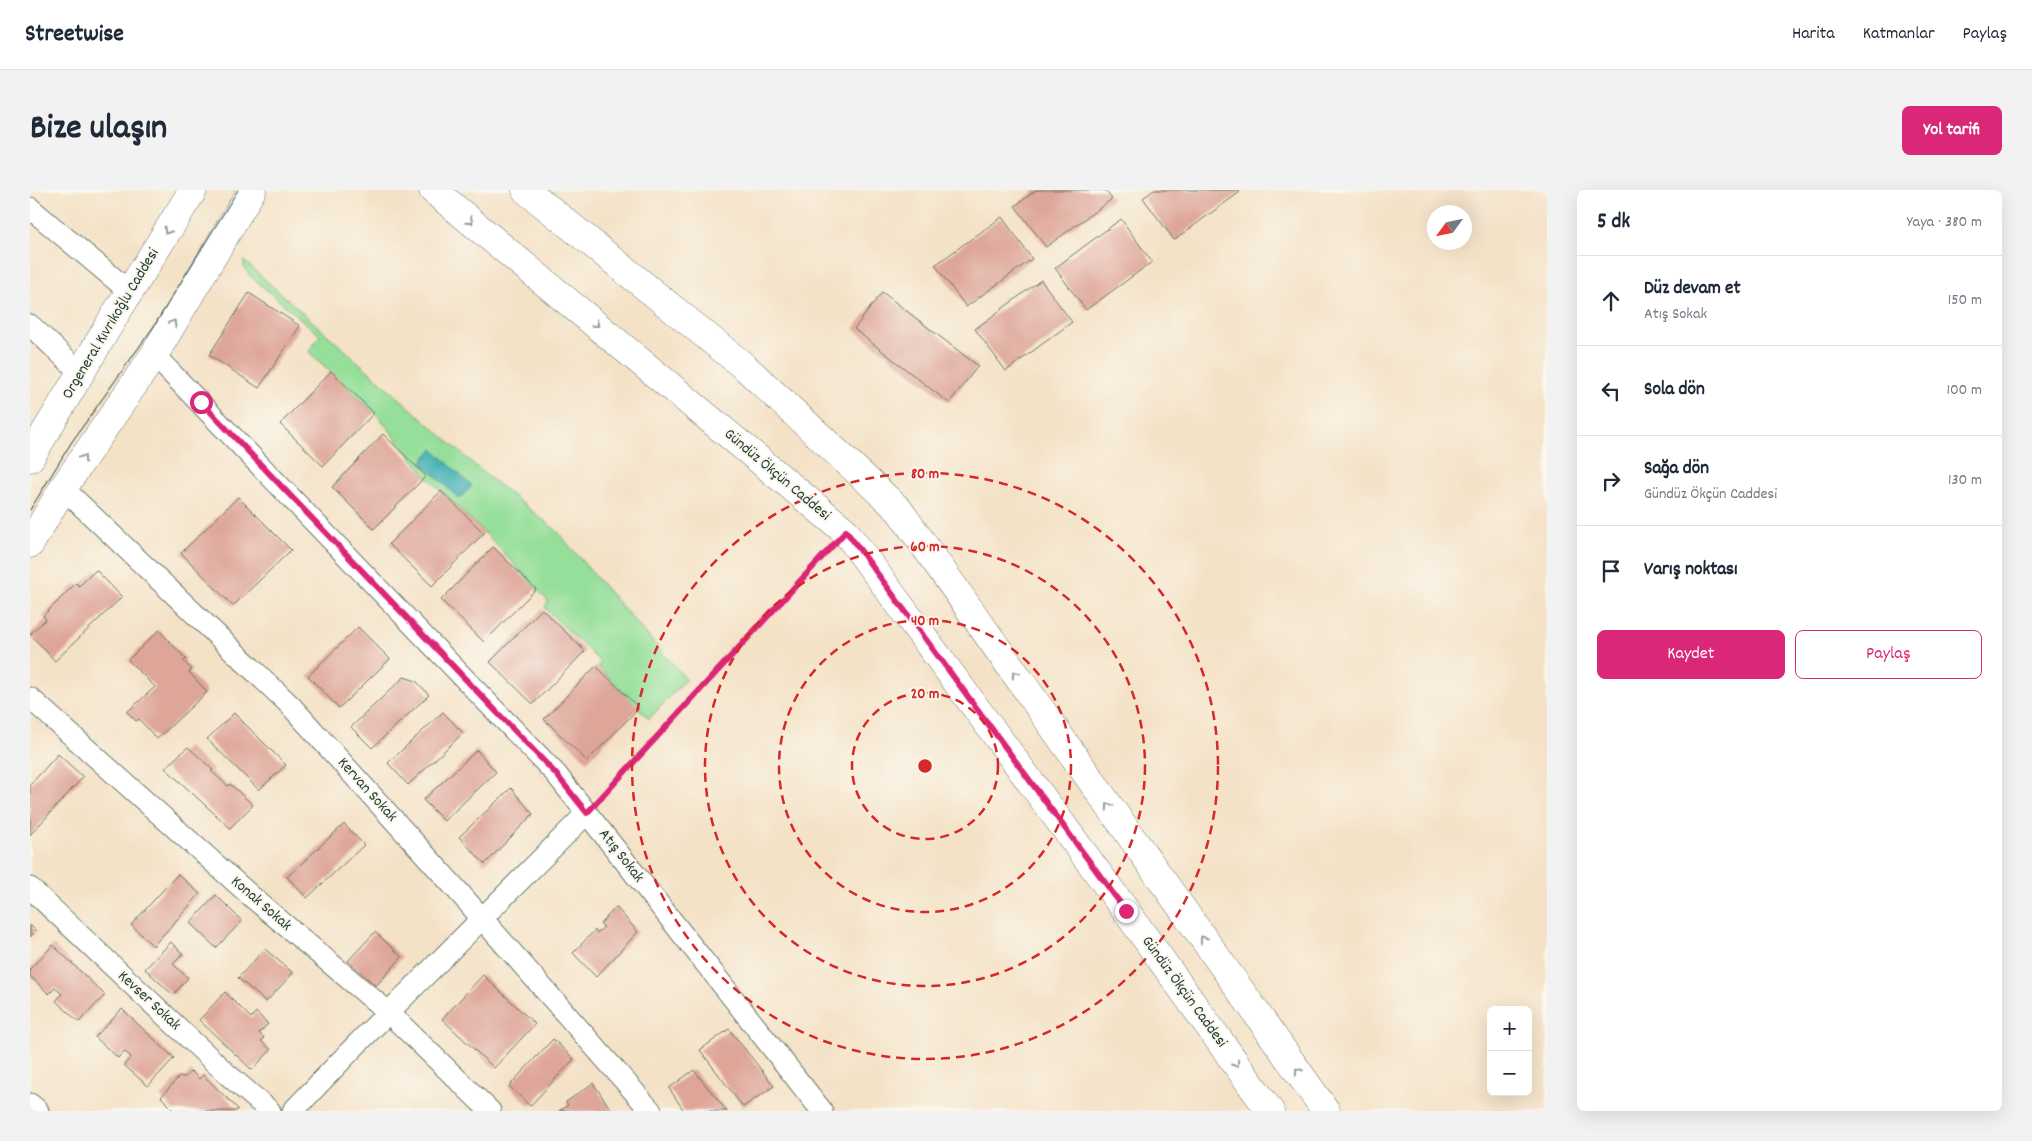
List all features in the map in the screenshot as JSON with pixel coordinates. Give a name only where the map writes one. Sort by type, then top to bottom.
[{"type":"street","name":"Orgeneral Kıvrıkoğlu Caddesi","points":[[30,458],[193,190]]},
{"type":"street","points":[[30,544],[63,488],[154,355],[252,190]]},
{"type":"street","name":"Gündüz Ökçün Caddesi","points":[[433,190],[846,531],[1126,911],[1270,1111]]},
{"type":"street","points":[[526,190],[746,368],[899,510],[1326,1111]]},
{"type":"street","points":[[30,208],[130,292]]},
{"type":"street","points":[[30,325],[81,372]]},
{"type":"street","name":"Atış Sokak","points":[[154,355],[556,774],[822,1111]]},
{"type":"street","name":"Kervan Sokak","points":[[63,488],[290,705],[482,919],[650,1111]]},
{"type":"street","name":"Konak Sokak","points":[[30,698],[252,897],[389,1013],[490,1111]]},
{"type":"street","points":[[293,1111],[356,1045],[587,813]]},
{"type":"street","name":"Kevser Sokak","points":[[30,888],[227,1074],[270,1111]]},
{"type":"street","points":[[30,1104],[38,1111]]},
{"type":"path","points":[[587,813],[846,531]]},
{"type":"green space","points":[[244,261],[486,475],[556,530],[686,679],[649,719],[598,666],[601,663],[545,608],[548,601],[488,536],[429,479],[378,416],[309,352],[320,335],[250,276],[244,267]]},
{"type":"water","points":[[433,449],[472,486],[459,499],[421,462]]},
{"type":"building","points":[[1036,190],[1105,190],[1112,199],[1046,247],[1015,206]]},
{"type":"building","points":[[1154,190],[1239,190],[1240,192],[1174,240],[1143,198]]},
{"type":"building","points":[[1002,217],[1032,259],[966,307],[935,265]]},
{"type":"building","points":[[1121,219],[1152,262],[1086,310],[1055,268]]},
{"type":"building","points":[[1041,280],[1072,322],[1006,371],[975,329]]},
{"type":"building","points":[[882,292],[978,366],[949,403],[854,329]]},
{"type":"building","points":[[249,293],[300,326],[259,388],[209,355]]},
{"type":"building","points":[[331,371],[374,413],[323,466],[280,424]]},
{"type":"building","points":[[383,434],[426,476],[374,529],[332,487]]},
{"type":"building","points":[[441,491],[484,533],[432,586],[389,544]]},
{"type":"building","points":[[238,497],[291,550],[233,606],[181,553]]},
{"type":"building","points":[[493,547],[536,589],[484,642],[441,600]]},
{"type":"building","points":[[96,570],[122,597],[55,661],[30,634],[46,619],[43,616],[76,583],[79,586]]},
{"type":"building","points":[[542,609],[585,651],[533,704],[490,662]]},
{"type":"building","points":[[358,627],[390,659],[339,708],[308,676]]},
{"type":"building","points":[[159,630],[186,659],[184,661],[192,670],[189,672],[207,692],[157,739],[139,719],[136,721],[127,712],[155,687],[128,660]]},
{"type":"building","points":[[596,666],[639,708],[587,761],[544,719]]},
{"type":"building","points":[[404,677],[416,681],[429,695],[372,748],[351,727]]},
{"type":"building","points":[[443,712],[463,733],[408,785],[388,763]]},
{"type":"building","points":[[234,713],[286,765],[259,790],[207,739]]},
{"type":"building","points":[[188,747],[213,770],[211,771],[228,786],[230,784],[253,805],[230,828],[165,768]]},
{"type":"building","points":[[477,750],[496,772],[444,821],[423,800]]},
{"type":"building","points":[[58,754],[83,777],[30,835],[30,785]]},
{"type":"building","points":[[511,788],[533,814],[485,864],[459,837]]},
{"type":"building","points":[[344,824],[364,845],[307,898],[287,877]]},
{"type":"building","points":[[178,874],[200,894],[153,946],[131,925]]},
{"type":"building","points":[[216,895],[242,921],[216,948],[190,923]]},
{"type":"building","points":[[616,907],[638,932],[596,977],[573,953],[595,930],[597,933],[604,927],[600,924]]},
{"type":"building","points":[[30,925],[36,931],[30,937]]},
{"type":"building","points":[[375,932],[402,957],[376,986],[348,961]]},
{"type":"building","points":[[171,942],[183,954],[173,964],[188,978],[173,995],[145,969]]},
{"type":"building","points":[[53,945],[105,995],[79,1022],[56,1001],[62,994],[55,988],[49,994],[30,976],[30,969]]},
{"type":"building","points":[[265,949],[293,973],[266,1002],[238,978]]},
{"type":"building","points":[[483,975],[535,1024],[494,1068],[442,1019]]},
{"type":"building","points":[[225,992],[251,1018],[256,1012],[268,1024],[259,1033],[264,1038],[261,1041],[271,1050],[252,1070],[199,1020]]},
{"type":"building","points":[[122,1009],[174,1058],[148,1086],[124,1065],[131,1057],[124,1051],[118,1058],[95,1037]]},
{"type":"building","points":[[729,1029],[774,1086],[743,1107],[700,1050]]},
{"type":"building","points":[[553,1039],[574,1059],[530,1106],[509,1086]]},
{"type":"building","points":[[694,1070],[727,1111],[684,1111],[669,1088]]},
{"type":"building","points":[[191,1071],[199,1079],[203,1075],[238,1109],[236,1111],[172,1111],[172,1108],[161,1097],[179,1077],[185,1077]]},
{"type":"building","points":[[593,1083],[612,1111],[559,1111],[568,1105],[566,1102]]},
{"type":"tram line","points":[[30,510],[71,443],[154,326],[238,190]]},
{"type":"route","points":[[201,402],[556,774],[587,813],[846,531],[1126,911]]}]
